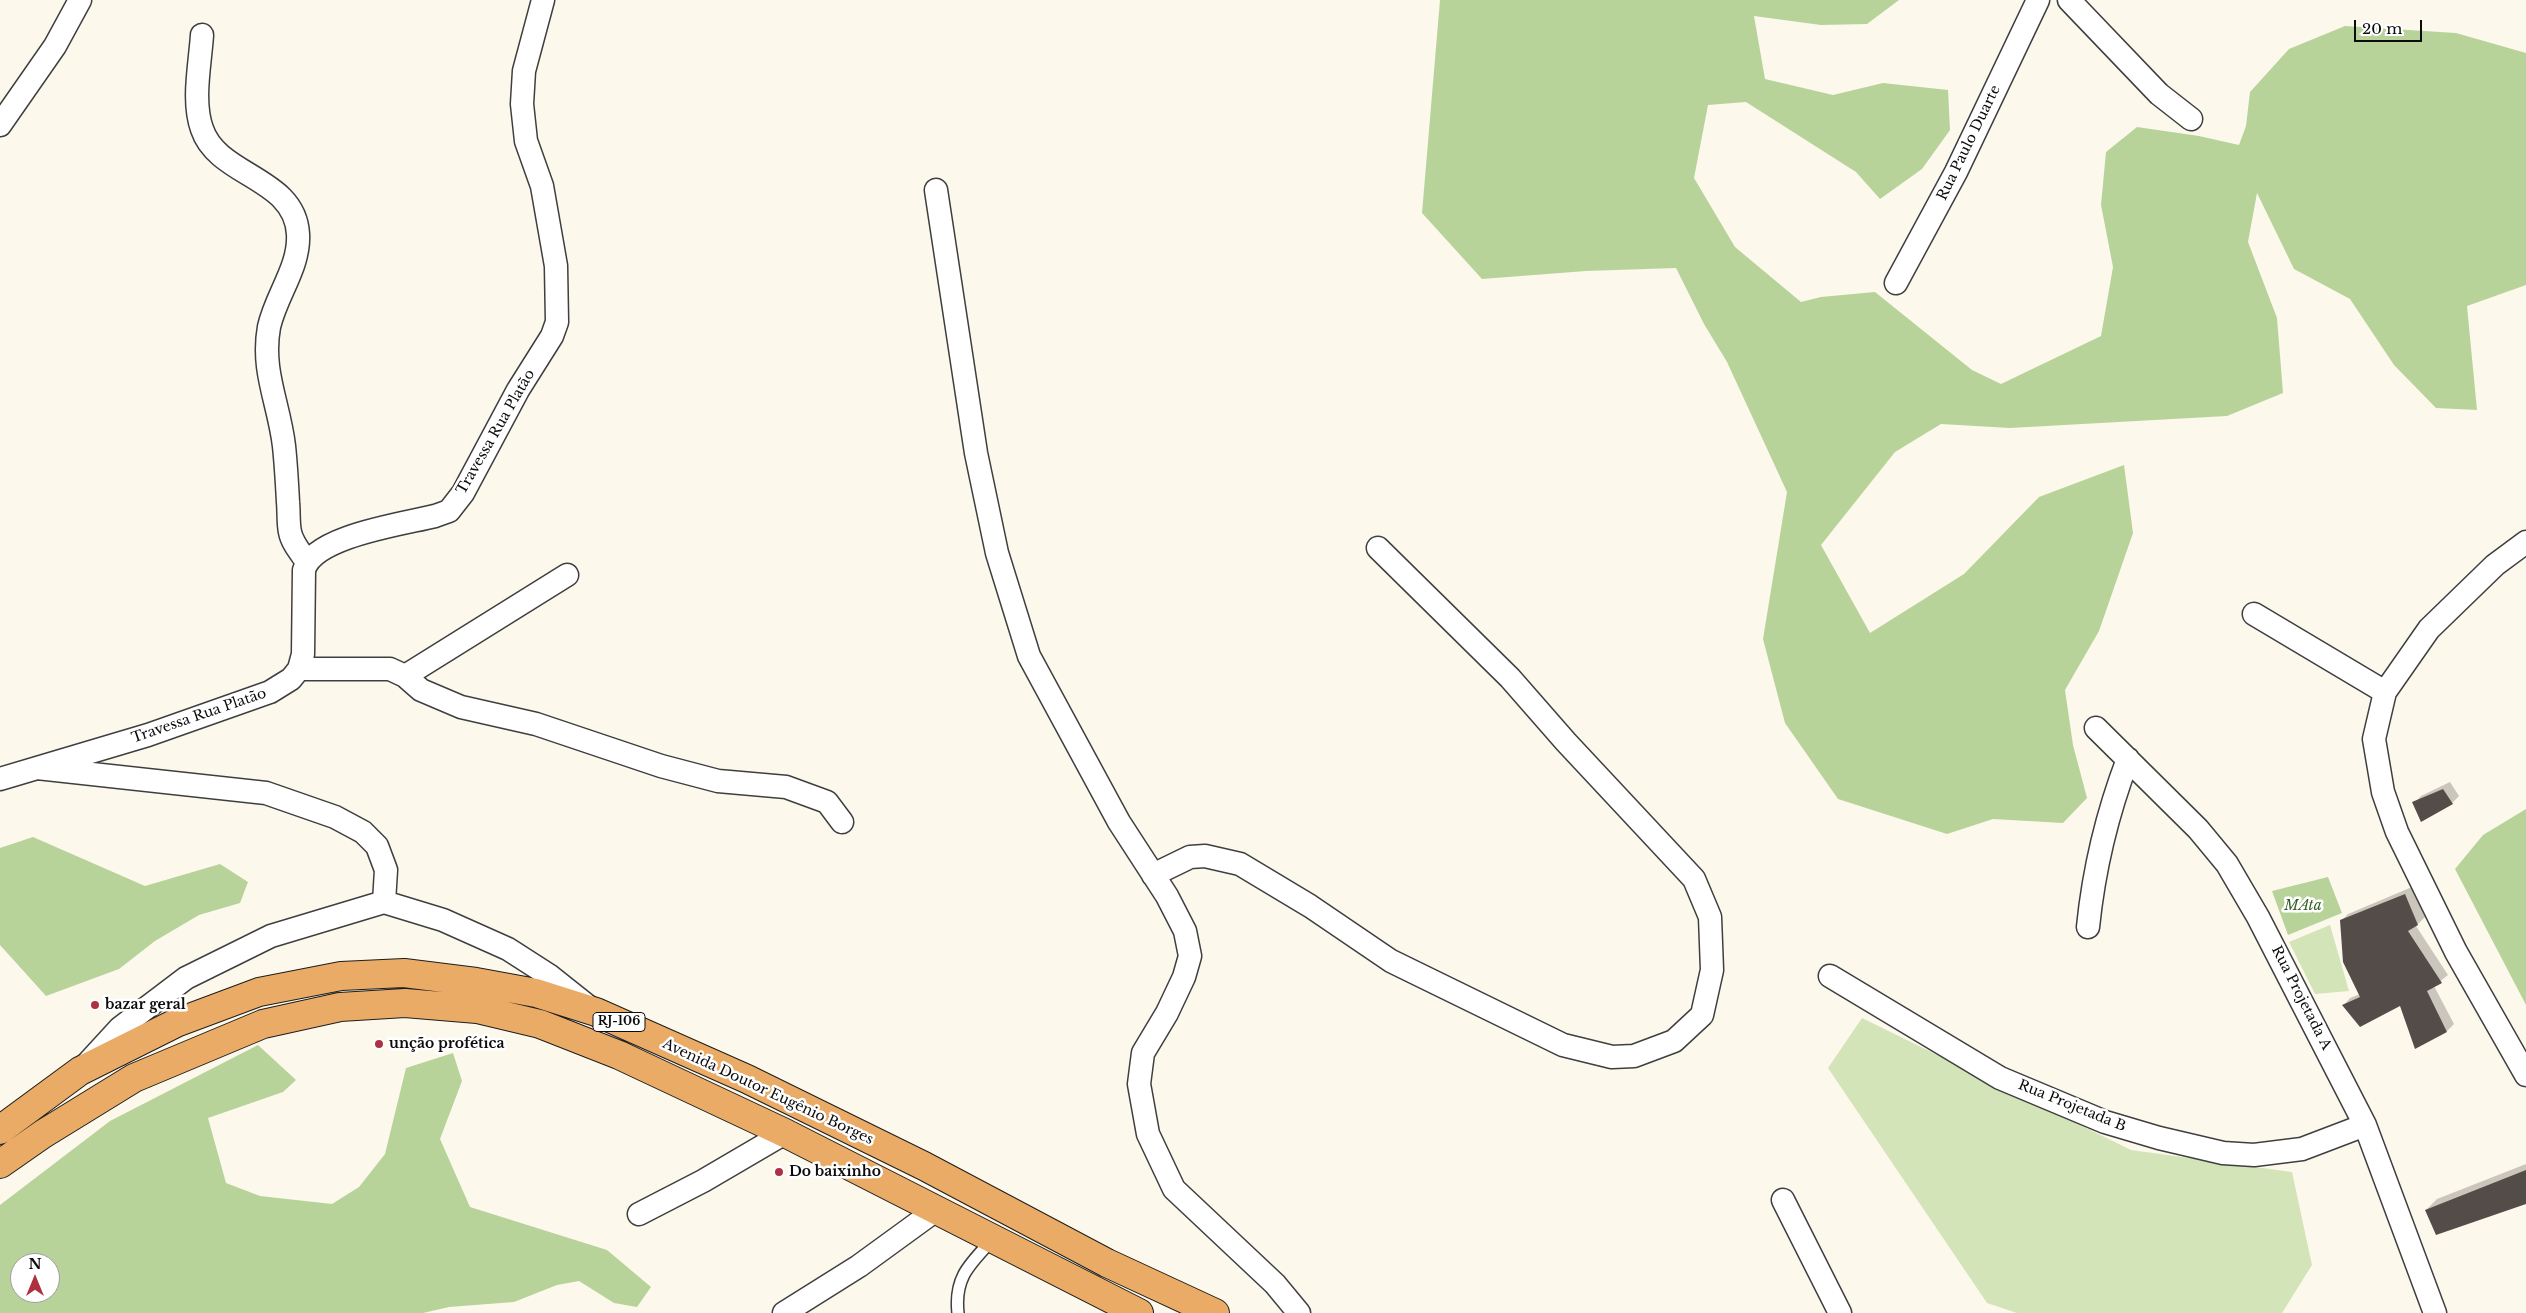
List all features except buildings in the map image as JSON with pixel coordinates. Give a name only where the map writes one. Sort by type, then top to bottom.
[{"type":"highway","name":"Avenida Doutor Eugênio Borges","points":[[0,1130],[80,1071],[176,1023],[259,992],[341,976],[404,973],[476,982],[536,993],[596,1012],[764,1088],[924,1166],[1107,1263],[1215,1313]]},
{"type":"highway","name":"RJ-106","points":[[0,1164],[43,1134],[134,1078],[263,1024],[340,1007],[405,1003],[477,1010],[540,1024],[619,1055],[785,1133],[1139,1313]]},
{"type":"street","points":[[0,125],[55,46],[80,0]]},
{"type":"street","name":"Travessa Rua Platão","points":[[307,562],[322,549],[342,540],[448,511],[464,493],[518,390],[552,336],[559,312],[556,266],[542,186],[526,141],[522,104],[524,71],[543,0]]},
{"type":"street","name":"Rua Paulo Duarte","points":[[1896,283],[1956,172],[2038,0]]},
{"type":"street","points":[[2069,0],[2158,94],[2191,119]]},
{"type":"street","points":[[202,35],[198,106],[202,130],[213,149],[246,173],[273,188],[291,210],[298,233],[296,256],[270,326],[266,355],[267,374],[281,420],[287,475],[290,533],[307,562],[304,570],[303,654],[299,668],[390,669],[405,676],[421,690],[461,707],[536,724],[660,766],[718,781],[786,787],[827,802],[842,822]]},
{"type":"street","points":[[936,190],[976,453],[997,553],[1029,656],[1119,822],[1153,875],[1185,931],[1190,956],[1184,977],[1167,1013],[1143,1053],[1139,1084],[1148,1134],[1174,1189],[1275,1284],[1299,1313]]},
{"type":"street","points":[[2526,542],[2495,565],[2428,629],[2386,692],[2374,739],[2383,792],[2397,832],[2456,952],[2526,1075]]},
{"type":"street","points":[[1153,875],[1190,857],[1205,856],[1240,864],[1310,906],[1391,961],[1563,1045],[1612,1057],[1634,1056],[1674,1041],[1702,1016],[1712,970],[1710,917],[1694,878],[1591,770],[1510,678],[1378,548]]},
{"type":"street","points":[[405,676],[567,576]]},
{"type":"street","points":[[2254,614],[2386,692]]},
{"type":"street","name":"Travessa Rua Platão","points":[[0,779],[148,734],[270,692],[291,679],[299,668]]},
{"type":"street","name":"Rua Projetada A","points":[[2096,728],[2198,829],[2227,864],[2258,917],[2318,1030],[2365,1125],[2436,1313]]},
{"type":"street","points":[[2088,927],[2099,853],[2111,802],[2128,759]]},
{"type":"street","points":[[37,768],[266,793],[335,817],[363,832],[377,846],[386,870],[384,902]]},
{"type":"street","points":[[80,1071],[120,1028],[186,978],[271,936],[384,902],[443,920],[508,949],[550,976],[596,1012]]},
{"type":"street","name":"Rua Projetada B","points":[[1830,976],[2000,1078],[2105,1122],[2159,1138],[2223,1154],[2254,1155],[2302,1149],[2365,1125]]},
{"type":"street","points":[[639,1214],[703,1181],[785,1133]]},
{"type":"street","points":[[1783,1200],[1840,1313]]},
{"type":"street","points":[[784,1313],[859,1266],[936,1210]]},
{"type":"lane","points":[[958,1313],[956,1296],[964,1271],[993,1239]]},
{"type":"green space","points":[[1440,0],[1899,0],[1867,24],[1821,25],[1754,16],[1765,79],[1833,95],[1883,83],[1948,90],[1950,130],[1922,169],[1880,199],[1856,172],[1746,102],[1708,105],[1694,178],[1735,247],[1801,302],[1821,297],[1875,292],[1972,370],[2001,384],[2101,336],[2113,267],[2101,205],[2106,152],[2137,127],[2199,136],[2239,145],[2246,126],[2250,92],[2289,49],[2345,26],[2456,33],[2526,53],[2526,285],[2467,306],[2477,410],[2436,408],[2394,365],[2350,299],[2294,269],[2257,193],[2248,242],[2277,318],[2283,393],[2227,416],[2010,428],[1941,424],[1895,452],[1821,545],[1870,633],[1964,574],[2039,497],[2124,465],[2133,533],[2099,631],[2065,690],[2073,745],[2087,798],[2063,823],[1993,819],[1947,834],[1838,799],[1785,723],[1763,639],[1787,492],[1727,362],[1704,324],[1676,268],[1586,271],[1482,279],[1422,213]]},
{"type":"green space","points":[[2526,809],[2526,1005],[2455,869],[2483,835]]},
{"type":"green space","points":[[33,837],[145,886],[220,864],[248,882],[240,903],[199,915],[155,941],[119,969],[46,996],[0,945],[0,848]]},
{"type":"green space","name":"MAta","points":[[2328,877],[2342,913],[2288,935],[2272,891]]},
{"type":"green space","points":[[2330,925],[2349,991],[2315,994],[2289,942]]},
{"type":"green space","points":[[1862,1018],[2131,1150],[2292,1172],[2312,1265],[2282,1313],[2017,1313],[1987,1303],[1828,1068]]},
{"type":"green space","points":[[258,1045],[296,1080],[283,1092],[208,1118],[226,1183],[260,1196],[332,1204],[359,1187],[385,1154],[406,1068],[453,1053],[462,1081],[440,1139],[470,1207],[607,1250],[651,1287],[637,1307],[614,1303],[579,1281],[557,1285],[514,1302],[449,1307],[423,1313],[0,1313],[0,1205],[110,1121]]},
{"type":"place","name":"bazar geral","points":[[95,1005]]},
{"type":"place","name":"unção profética","points":[[379,1044]]},
{"type":"place","name":"Do baixinho","points":[[779,1172]]}]
